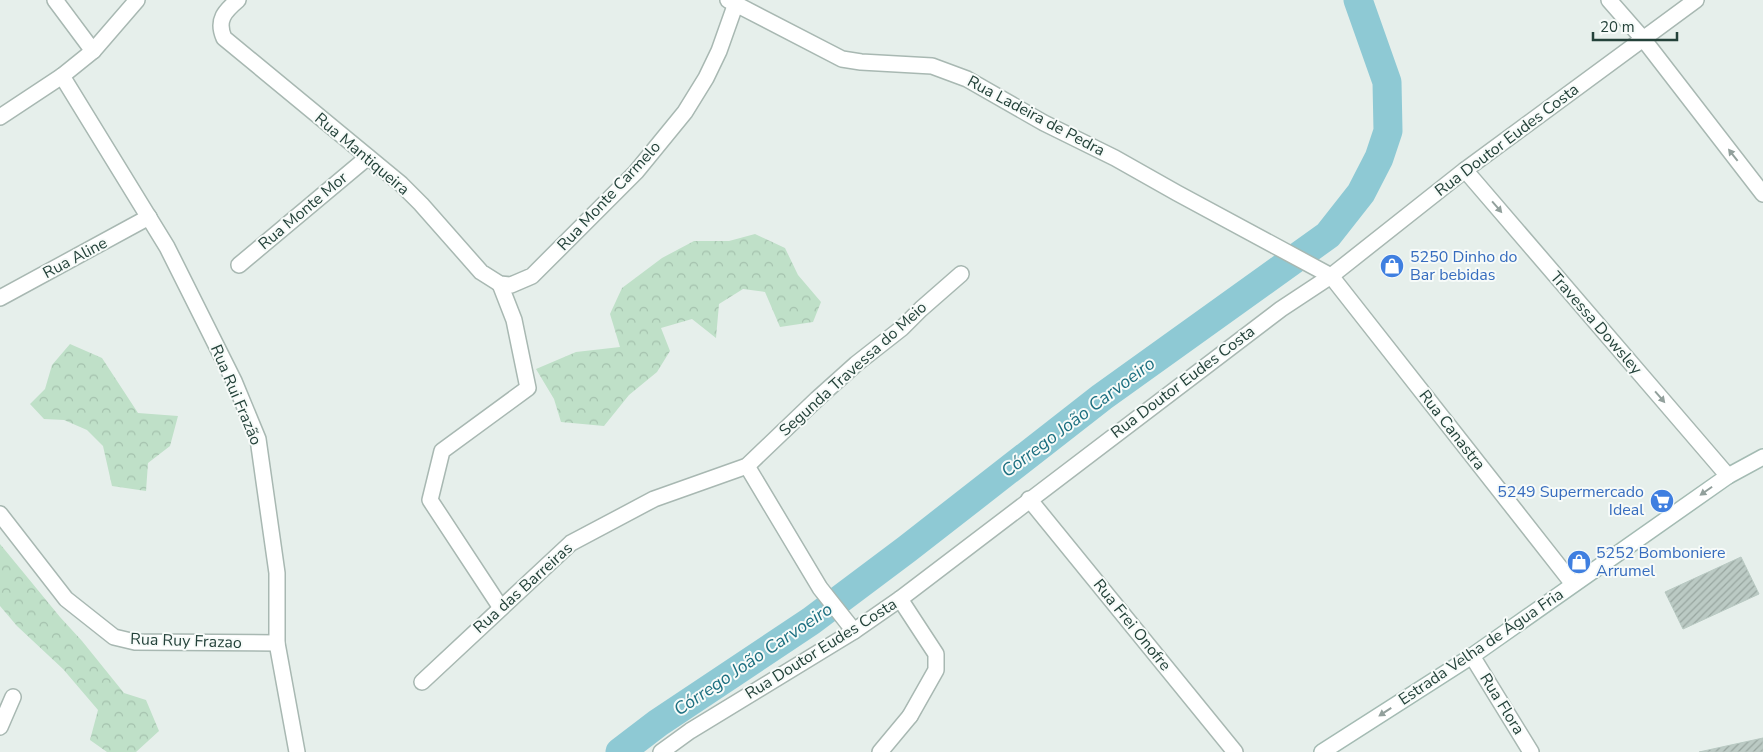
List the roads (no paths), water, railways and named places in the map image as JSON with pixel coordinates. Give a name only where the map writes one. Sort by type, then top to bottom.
[{"type":"street","points":[[55,0],[93,51]]},
{"type":"street","points":[[0,117],[62,76],[93,51],[138,0]]},
{"type":"street","name":"Rua Mantiqueira","points":[[238,0],[224,15],[220,29],[224,38],[401,184],[481,272],[500,284]]},
{"type":"street","points":[[1609,0],[1644,40],[1763,194]]},
{"type":"street","name":"Rua Doutor Eudes Costa","points":[[661,752],[690,731],[854,631],[900,599],[1280,309],[1331,276],[1465,170],[1696,0]]},
{"type":"street","name":"Rua Ladeira de Pedra","points":[[732,2],[842,59],[861,62],[932,66],[967,79],[1044,123],[1115,158],[1331,276]]},
{"type":"street","name":"Rua Monte Carmelo","points":[[500,284],[511,285],[532,276],[636,172],[685,112],[706,78],[719,51],[732,2]]},
{"type":"street","name":"Rua Rui Frazão","points":[[62,76],[167,247],[234,381],[258,439],[277,573],[277,643],[297,752]]},
{"type":"street","name":"Rua Monte Mor","points":[[239,265],[368,157]]},
{"type":"street","name":"Travessa Dowsley","points":[[1465,170],[1728,476]]},
{"type":"street","name":"Rua Aline","points":[[0,298],[149,217]]},
{"type":"street","name":"Segunda Travessa do Meio","points":[[746,466],[856,364],[902,328],[961,274]]},
{"type":"street","name":"Rua Canastra","points":[[1331,276],[1573,584]]},
{"type":"street","points":[[500,284],[514,320],[528,388],[442,451],[430,500],[501,608]]},
{"type":"street","name":"Estrada Velha de Água Fria","points":[[1322,752],[1472,656],[1728,476],[1763,457]]},
{"type":"street","points":[[746,466],[820,588],[845,617],[854,631]]},
{"type":"street","name":"Rua das Barreiras","points":[[422,682],[571,543],[654,499],[746,466]]},
{"type":"street","name":"Rua Frei Onofre","points":[[1030,499],[1234,752]]},
{"type":"street","name":"Rua Ruy Frazao","points":[[0,514],[66,599],[114,637],[135,642],[277,643]]},
{"type":"street","points":[[880,752],[910,716],[936,670],[937,664],[936,654],[900,599]]},
{"type":"street","name":"Rua Flora","points":[[1472,656],[1531,752]]},
{"type":"street","points":[[0,727],[12,697]]},
{"type":"waterway","name":"Córrego João Carvoeiro","points":[[620,752],[658,723],[811,621],[907,549],[1102,397],[1328,235],[1361,193],[1379,158],[1388,131],[1387,82],[1358,0]]},
{"type":"place","name":"5250 Dinho do Bar bebidas","points":[[1392,266]]},
{"type":"place","name":"5249 Supermercado Ideal","points":[[1662,501]]},
{"type":"place","name":"5252 Bomboniere Arrumel","points":[[1579,562]]}]
